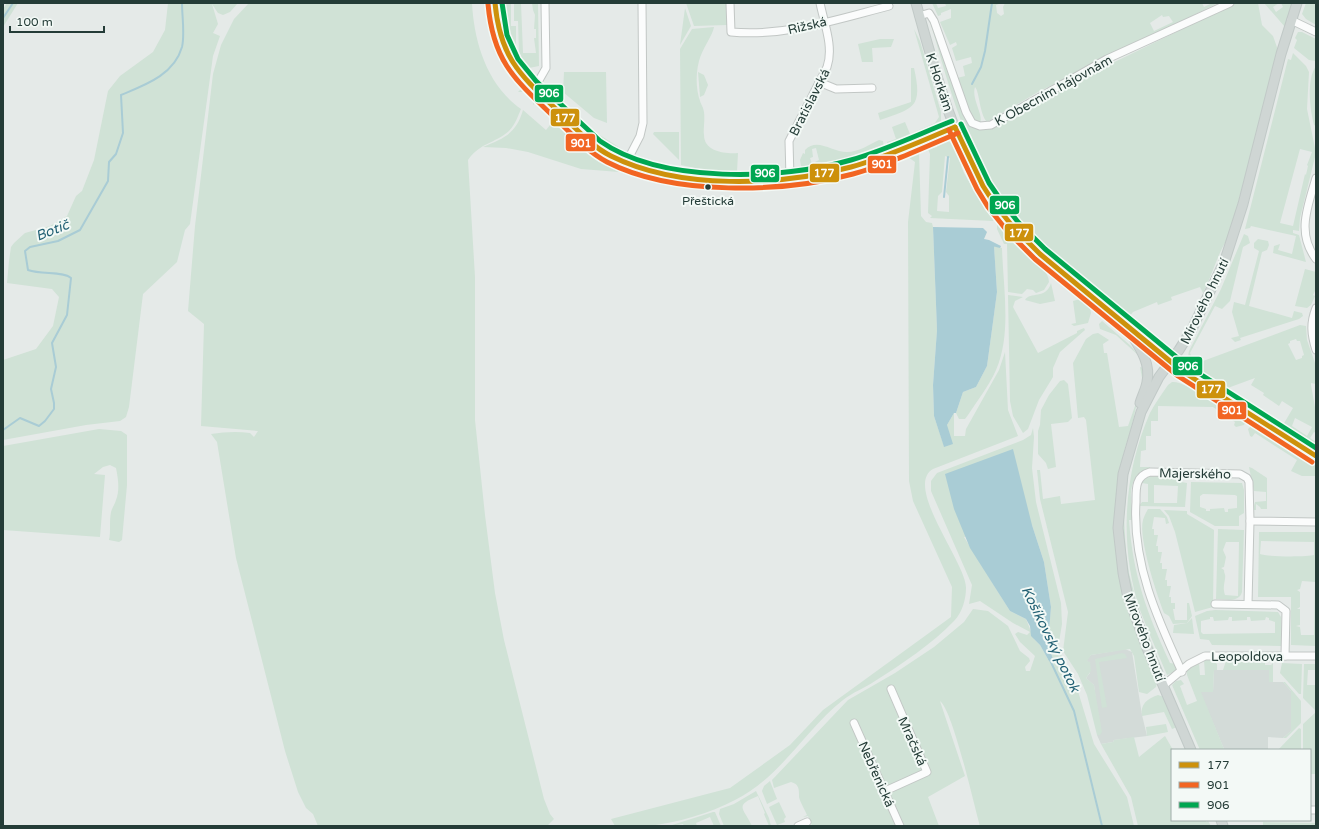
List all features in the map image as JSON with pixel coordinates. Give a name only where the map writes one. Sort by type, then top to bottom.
[{"type":"main road","name":"K Horkám","points":[[916,3],[955,127],[986,191],[1013,226],[1056,269],[1170,361]]},
{"type":"main road","name":"Mírového hnutí","points":[[1191,749],[1133,611],[1123,573],[1119,512],[1123,474],[1141,412],[1159,376],[1183,345],[1218,277],[1231,244],[1291,20],[1298,3]]},
{"type":"main road","points":[[1126,326],[1147,363],[1148,379],[1140,402],[1141,412]]},
{"type":"street","points":[[495,3],[498,32],[503,47],[513,65],[534,89],[593,144],[609,155],[626,163],[658,172],[718,180],[790,178],[851,167],[955,127]]},
{"type":"street","points":[[534,89],[546,68],[545,3]]},
{"type":"street","points":[[626,163],[640,136],[643,123],[642,3]]},
{"type":"street","name":"Rižská","points":[[730,3],[731,32],[776,32],[890,6]]},
{"type":"street","name":"Bratislavská","points":[[790,178],[789,141],[819,82],[830,56],[820,3]]},
{"type":"street","name":"K Obecním hájovnám","points":[[919,16],[929,12],[934,21],[966,112],[972,123],[991,126],[1107,59],[1230,3]]},
{"type":"street","points":[[1291,20],[1316,32]]},
{"type":"street","points":[[819,82],[836,89],[872,88]]},
{"type":"street","points":[[1316,178],[1304,226],[1307,243],[1316,259]]},
{"type":"street","points":[[1316,308],[1312,320],[1311,335],[1316,350]]},
{"type":"street","points":[[1170,361],[1182,371],[1316,456]]},
{"type":"street","name":"Majerského","points":[[1182,672],[1158,620],[1142,569],[1136,524],[1138,481],[1143,475],[1150,472],[1240,474],[1247,478],[1249,482],[1250,521]]},
{"type":"street","points":[[1248,604],[1250,521],[1316,522]]},
{"type":"street","points":[[1215,604],[1278,605],[1286,611],[1285,656]]},
{"type":"street","name":"Leopoldova","points":[[1164,685],[1182,672],[1189,664],[1205,656],[1316,656]]},
{"type":"street","name":"Mračská","points":[[885,791],[927,772],[890,689]]},
{"type":"street","name":"Nebřenická","points":[[854,723],[900,826]]},
{"type":"street","points":[[798,826],[807,822]]},
{"type":"shaded area","points":[[1125,649],[1132,652],[1142,715],[1147,736],[1114,740],[1113,742],[1101,744],[1097,735],[1100,735],[1094,685],[1086,678],[1090,673],[1087,660],[1091,655]]},
{"type":"shaded area","points":[[1214,670],[1269,670],[1269,682],[1283,682],[1291,691],[1291,731],[1283,738],[1268,737],[1268,749],[1224,749],[1200,692],[1213,691]]},
{"type":"green space","points":[[7,3],[18,3],[3,27],[3,9]]},
{"type":"green space","points":[[168,3],[238,3],[230,12],[223,15],[218,13],[212,4],[218,24],[213,33],[220,36],[213,56],[190,224],[185,230],[177,262],[143,294],[129,407],[126,417],[120,421],[86,425],[3,440],[3,360],[36,349],[53,326],[59,297],[52,289],[7,283],[11,247],[25,233],[50,226],[67,216],[76,196],[82,191],[94,160],[108,91],[120,76],[153,52],[165,30]]},
{"type":"green space","points":[[249,3],[472,3],[476,33],[484,62],[499,88],[521,109],[515,123],[509,131],[483,146],[468,160],[475,277],[475,420],[495,593],[504,640],[544,799],[550,814],[554,819],[547,826],[318,826],[313,814],[306,808],[298,792],[285,751],[236,558],[217,442],[211,434],[240,432],[250,433],[254,437],[258,431],[201,426],[204,324],[188,311],[195,226],[213,74],[221,45],[234,19]]},
{"type":"green space","points":[[487,3],[489,3],[492,28],[498,50],[509,69],[525,89],[522,92],[518,92],[522,88],[506,69],[500,59],[492,39]]},
{"type":"green space","points":[[500,3],[511,3],[511,26],[516,26],[516,52],[528,69],[524,73],[513,57],[506,40]]},
{"type":"green space","points":[[514,3],[521,3],[523,53],[536,53],[534,38],[536,38],[536,29],[534,29],[535,15],[532,3],[538,3],[539,66],[529,68],[519,54],[518,21],[514,21]]},
{"type":"green space","points":[[686,3],[727,3],[727,25],[694,26]]},
{"type":"green space","points":[[932,3],[936,3],[938,8],[946,6],[945,3],[1002,3],[996,5],[997,13],[1001,16],[1004,14],[1003,7],[1005,3],[1202,3],[1204,7],[1212,3],[1218,3],[1038,92],[987,122],[982,114],[975,87],[974,92],[981,120],[980,123],[972,116],[957,78],[965,76],[963,66],[972,63],[971,57],[956,61],[952,48],[957,45],[956,42],[950,45],[940,22],[951,18],[951,9],[941,13],[941,15],[938,16]],"holes":[[[1162,15],[1163,17],[1169,16],[1173,22],[1154,31],[1150,23]]]},
{"type":"green space","points":[[1236,3],[1258,3],[1262,25],[1273,36],[1278,50],[1228,241],[1226,241],[1223,247],[1203,293],[1200,287],[1171,297],[1172,300],[1158,305],[1157,302],[1133,312],[1129,317],[1074,274],[1039,243],[1008,209],[995,190],[983,170],[964,129],[949,87],[930,21],[966,120],[973,127],[982,129],[1000,125],[1010,120],[1035,102],[1037,103],[1059,91],[1061,88]]},
{"type":"green space","points":[[1264,3],[1279,3],[1273,7],[1276,12],[1283,7],[1281,3],[1293,3],[1285,27]]},
{"type":"green space","points":[[1306,3],[1316,3],[1316,25],[1306,19],[1302,14]]},
{"type":"green space","points":[[685,8],[691,26],[680,45]]},
{"type":"green space","points":[[714,27],[712,34],[700,56],[697,73],[699,97],[704,115],[704,135],[705,141],[708,145],[716,151],[738,153],[737,172],[705,170],[681,165],[680,49],[692,29]]},
{"type":"green space","points":[[914,29],[920,41],[941,112],[941,123],[936,127],[888,145],[887,142],[896,139],[892,127],[905,122],[910,134],[935,123],[939,117]]},
{"type":"green space","points":[[1298,32],[1302,32],[1316,39],[1316,61],[1309,60],[1294,48],[1297,40],[1295,38]]},
{"type":"green space","points":[[880,39],[894,39],[891,47],[872,48],[873,62],[862,62],[858,44]]},
{"type":"green space","points":[[1293,53],[1306,66],[1309,72],[1307,109],[1316,153],[1300,218],[1299,231],[1293,230],[1293,233],[1299,235],[1306,262],[1273,253],[1274,246],[1280,244],[1278,250],[1292,254],[1296,236],[1251,226],[1250,228],[1245,229],[1288,59],[1291,60]],"holes":[[[1300,149],[1312,152],[1307,165],[1306,175],[1305,174],[1293,226],[1280,223]]]},
{"type":"green space","points":[[1316,66],[1316,126],[1314,125],[1310,103],[1310,87],[1313,72]]},
{"type":"green space","points":[[911,68],[914,68],[917,81],[916,99],[908,109],[880,120],[878,113],[911,102]]},
{"type":"green space","points":[[564,72],[606,72],[607,123],[594,118],[563,92]]},
{"type":"green space","points":[[698,72],[704,75],[708,85],[704,95],[700,97]]},
{"type":"green space","points":[[548,89],[595,132],[628,153],[626,155],[619,156],[593,138],[550,99]]},
{"type":"green space","points":[[537,97],[593,148],[607,158],[619,172],[581,169],[528,152],[506,148],[483,147],[503,138],[513,130],[517,125],[523,110],[546,130],[555,119],[536,102],[533,105],[534,100]]},
{"type":"green space","points":[[654,132],[679,132],[679,160],[653,134]]},
{"type":"green space","points":[[879,140],[883,141],[884,148],[819,166],[815,162],[819,160],[816,148],[812,149],[813,157],[810,158],[813,167],[804,168],[801,166],[800,160],[803,153],[805,154],[805,150],[810,146],[820,145],[841,151],[851,152],[859,150]]},
{"type":"green space","points":[[948,140],[951,144],[956,151],[967,179],[996,215],[993,221],[930,218],[932,216],[928,213],[930,154],[928,149],[937,147],[936,143]],"holes":[[[945,156],[950,158],[946,192],[949,196],[949,212],[937,211],[938,196],[942,192]]]},
{"type":"green space","points":[[919,153],[921,216],[926,222],[932,223],[933,227],[937,330],[933,385],[934,416],[944,446],[947,425],[954,413],[954,436],[965,436],[966,429],[999,370],[1005,352],[1008,410],[1018,436],[933,469],[926,478],[926,491],[931,508],[964,577],[966,592],[961,610],[957,618],[926,646],[906,661],[843,700],[829,712],[779,767],[751,791],[715,809],[682,820],[648,826],[615,826],[611,819],[730,788],[790,745],[823,710],[951,617],[952,587],[913,501],[909,481],[908,222],[915,162],[908,157]]},
{"type":"green space","points":[[999,223],[1018,246],[1043,268],[1049,282],[1044,290],[1036,293],[1033,290],[1027,289],[1022,294],[1008,292],[1007,244],[1004,244],[997,229],[997,224]]},
{"type":"green space","points":[[1006,224],[1080,294],[1028,255],[1011,236],[1004,225]]},
{"type":"green space","points":[[1244,234],[1248,236],[1250,243],[1243,247],[1230,301],[1222,309],[1215,306],[1190,353],[1195,364],[1300,325],[1306,326],[1307,340],[1316,366],[1316,384],[1311,383],[1311,385],[1316,413],[1316,433],[1314,432],[1310,438],[1316,442],[1316,446],[1283,425],[1293,408],[1282,401],[1279,406],[1263,395],[1264,393],[1251,385],[1255,378],[1225,389],[1207,378],[1191,363],[1189,351],[1221,289]],"holes":[[[1296,339],[1297,341],[1300,341],[1304,355],[1302,358],[1296,360],[1288,344],[1290,341]],[[1295,418],[1312,427],[1307,436],[1292,426]]]},
{"type":"green space","points":[[1258,239],[1268,241],[1269,245],[1267,250],[1262,252],[1249,306],[1292,318],[1294,311],[1302,313],[1303,316],[1299,319],[1240,338],[1241,340],[1235,342],[1231,338],[1239,336],[1232,312],[1234,302],[1245,305],[1259,251],[1254,248],[1254,243]]},
{"type":"green space","points":[[994,246],[1002,248],[1005,325],[1001,356],[996,370],[983,393],[965,419],[959,419],[956,413],[963,392],[976,387],[987,366],[997,292]]},
{"type":"green space","points":[[1305,269],[1316,272],[1316,289],[1313,295],[1315,296],[1311,305],[1307,308],[1295,306]]},
{"type":"green space","points":[[1051,283],[1055,301],[1040,304],[1025,300],[1027,297],[1046,292]]},
{"type":"green space","points":[[1008,295],[1023,297],[1015,301],[1013,307],[1038,353],[1077,333],[1077,331],[1084,328],[1085,330],[1060,352],[1053,368],[1053,377],[1039,400],[1028,429],[1023,433],[1013,416],[1010,401]]},
{"type":"green space","points":[[1080,299],[1090,307],[1091,313],[1088,323],[1074,326],[1071,324],[1076,323],[1073,301]]},
{"type":"green space","points":[[1102,321],[1131,346],[1138,355],[1116,335],[1100,329],[1099,324]]},
{"type":"green space","points":[[1098,333],[1109,340],[1103,344],[1104,353],[1107,353],[1119,427],[1128,426],[1143,383],[1140,367],[1146,369],[1145,382],[1136,406],[1124,452],[1117,488],[1115,518],[1116,546],[1126,599],[1145,654],[1157,683],[1156,687],[1147,694],[1139,692],[1134,656],[1130,649],[1091,655],[1087,661],[1090,662],[1091,671],[1086,678],[1094,685],[1102,732],[1100,735],[1097,735],[1087,695],[1078,674],[1063,651],[1068,612],[1040,499],[1037,470],[1040,470],[1043,499],[1060,496],[1061,504],[1095,500],[1086,420],[1084,417],[1078,418],[1073,363],[1086,339],[1093,334]]},
{"type":"green space","points":[[1180,376],[1244,415],[1246,419],[1180,379]]},
{"type":"green space","points":[[1064,380],[1068,384],[1072,418],[1068,422],[1051,424],[1056,467],[1048,469],[1046,463],[1038,454],[1038,431],[1041,410],[1049,395],[1060,381]]},
{"type":"green space","points":[[1172,382],[1187,386],[1197,391],[1246,421],[1244,425],[1236,427],[1234,425],[1235,422],[1213,407],[1158,406],[1158,421],[1151,421],[1151,436],[1146,436],[1146,450],[1141,451],[1140,467],[1150,468],[1142,472],[1137,477],[1131,490],[1133,520],[1129,520],[1131,540],[1142,594],[1148,611],[1170,663],[1176,664],[1176,671],[1167,675],[1143,618],[1133,586],[1127,536],[1127,511],[1129,486],[1141,436],[1156,402],[1168,385]]},
{"type":"green space","points":[[1256,423],[1316,461],[1316,464],[1253,424]]},
{"type":"green space","points":[[1251,426],[1316,466],[1316,476],[1302,476],[1291,471],[1297,460],[1255,433],[1252,437],[1250,436],[1248,429]]},
{"type":"green space","points":[[1033,428],[1034,437],[1032,468],[1036,502],[1061,603],[1062,624],[1058,648],[1077,688],[1094,744],[1127,797],[1134,826],[980,826],[957,739],[945,708],[940,701],[965,776],[928,797],[939,826],[812,826],[808,816],[803,817],[807,815],[799,797],[799,789],[797,786],[791,782],[774,788],[772,780],[848,700],[895,673],[934,647],[964,622],[973,609],[988,611],[1008,626],[1020,651],[1029,658],[1030,661],[1025,667],[1026,671],[1030,671],[1035,656],[1020,642],[1015,634],[1018,632],[1027,635],[1030,632],[1013,623],[980,601],[969,604],[972,585],[931,491],[931,481],[937,473],[1023,440],[1031,435]],"holes":[[[1032,525],[1044,562],[1051,607],[1048,644],[1053,659],[1049,661],[1040,645],[1034,639],[1026,619],[1010,611],[964,537]]]},
{"type":"green space","points":[[99,429],[121,431],[127,435],[127,485],[122,540],[119,542],[109,540],[111,512],[116,502],[118,488],[116,468],[110,465],[103,467],[94,474],[105,475],[100,537],[3,530],[3,446]]},
{"type":"green space","points":[[1129,466],[1124,517],[1126,553],[1129,573],[1139,612],[1164,673],[1160,670],[1137,613],[1130,587],[1124,553],[1123,518],[1124,500]]},
{"type":"green space","points":[[1249,467],[1267,478],[1267,509],[1261,509],[1256,504],[1256,510],[1253,510],[1255,502],[1266,501],[1266,492],[1254,491]]},
{"type":"green space","points":[[1181,475],[1181,482],[1187,483],[1185,507],[1139,506],[1142,502],[1148,502],[1148,484],[1142,483],[1141,481],[1147,476]],"holes":[[[1154,485],[1178,486],[1177,503],[1154,503]]]},
{"type":"green space","points":[[1191,482],[1242,483],[1244,490],[1244,513],[1239,516],[1239,526],[1215,526],[1190,512]],"holes":[[[1203,494],[1237,496],[1237,508],[1228,509],[1228,512],[1225,512],[1224,508],[1210,509],[1210,511],[1206,511],[1206,509],[1200,507],[1200,496]]]},
{"type":"green space","points":[[1148,509],[1160,509],[1167,517],[1169,523],[1166,524],[1165,518],[1154,517],[1152,529],[1154,529],[1154,535],[1158,535],[1156,546],[1158,546],[1158,552],[1162,552],[1160,563],[1162,563],[1162,569],[1167,569],[1165,580],[1167,580],[1167,586],[1171,586],[1169,597],[1171,597],[1171,603],[1175,603],[1175,609],[1173,609],[1175,620],[1187,620],[1187,603],[1189,603],[1192,616],[1187,623],[1173,624],[1169,616],[1164,613],[1161,605],[1143,540],[1143,520]]},
{"type":"green space","points":[[1164,510],[1187,511],[1187,514],[1214,530],[1213,607],[1195,612],[1175,532],[1169,516]]},
{"type":"green space","points":[[1218,529],[1244,530],[1242,592],[1238,598],[1235,599],[1216,599]],"holes":[[[1226,542],[1239,542],[1238,596],[1225,595],[1225,575],[1224,570],[1221,568],[1224,567],[1226,557],[1223,550]]]},
{"type":"green space","points":[[1259,532],[1316,532],[1316,646],[1291,645],[1291,597],[1258,597]],"holes":[[[1261,541],[1314,542],[1314,555],[1271,556],[1260,554]],[[1302,581],[1315,582],[1314,635],[1301,635],[1300,627],[1296,626],[1300,625],[1300,609],[1297,609],[1300,607],[1300,592],[1297,590],[1300,589]]]},
{"type":"green space","points":[[1207,611],[1278,612],[1281,617],[1281,646],[1212,645],[1209,640],[1200,639],[1195,616]],"holes":[[[1213,617],[1214,621],[1228,620],[1229,617],[1232,617],[1232,621],[1247,620],[1247,617],[1250,617],[1251,621],[1265,620],[1266,617],[1275,622],[1275,633],[1203,634],[1201,632],[1201,621]]]},
{"type":"green space","points":[[1192,618],[1194,634],[1173,633],[1174,625],[1187,623]]},
{"type":"green space","points":[[1122,653],[1125,654],[1127,658],[1099,662],[1107,707],[1102,708],[1095,659]]},
{"type":"green space","points":[[1211,659],[1217,664],[1217,670],[1214,670],[1213,692],[1201,692],[1224,749],[1200,749],[1172,685],[1176,681],[1181,680],[1184,684],[1180,686],[1187,705],[1197,701],[1187,675],[1187,671],[1199,662],[1200,675],[1205,675],[1204,660]]},
{"type":"green space","points":[[1231,659],[1239,659],[1239,662],[1265,663],[1265,665],[1271,665],[1273,663],[1273,682],[1269,682],[1269,670],[1223,670],[1226,661]]},
{"type":"green space","points":[[1282,663],[1302,664],[1301,694],[1299,694],[1280,673]]},
{"type":"green space","points":[[1304,664],[1316,664],[1316,670],[1308,670],[1307,685],[1316,685],[1316,711],[1303,698]]},
{"type":"green space","points":[[1283,682],[1285,682],[1301,701],[1301,723],[1286,738],[1283,738],[1291,731],[1291,691]]},
{"type":"green space","points":[[1158,695],[1164,697],[1177,727],[1172,729],[1164,712],[1142,716],[1142,708],[1145,702]]},
{"type":"green space","points":[[1316,712],[1316,774],[1311,774],[1311,749],[1303,749],[1303,724]]},
{"type":"green space","points":[[1166,724],[1168,732],[1147,736],[1146,727]]},
{"type":"green space","points":[[1299,728],[1301,729],[1301,749],[1279,749]]},
{"type":"green space","points":[[1165,736],[1172,749],[1171,749],[1171,821],[1208,821],[1211,826],[1138,826],[1131,797],[1101,744],[1113,742],[1114,740],[1134,737],[1139,757]]},
{"type":"green space","points":[[770,781],[777,799],[767,804],[762,791],[764,786]]},
{"type":"green space","points":[[756,791],[769,818],[771,826],[769,826],[758,796],[745,802],[743,805],[744,811],[752,826],[724,826],[719,814],[720,809],[734,804]]},
{"type":"green space","points":[[779,802],[786,817],[784,819],[785,822],[777,825],[769,807]]},
{"type":"green space","points":[[715,812],[721,826],[714,826],[710,817],[696,823],[697,826],[684,826],[683,824],[669,826]]},
{"type":"green space","points":[[1263,822],[1316,823],[1316,826],[1263,826]]},
{"type":"water","points":[[933,227],[983,228],[987,232],[984,239],[1001,246],[1000,248],[994,247],[997,292],[987,366],[976,387],[963,392],[956,413],[954,413],[947,425],[953,444],[944,447],[934,416],[933,385],[937,330]]},
{"type":"water","points":[[1013,449],[1032,525],[1044,562],[1051,607],[1048,644],[1053,659],[1049,661],[1040,645],[1031,636],[1030,626],[1026,619],[1010,611],[970,548],[954,509],[945,474]]},
{"type":"waterway","points":[[3,18],[13,3]]},
{"type":"waterway","name":"Botič","points":[[3,430],[20,418],[39,426],[54,409],[51,389],[56,367],[52,343],[67,315],[71,278],[63,274],[28,270],[25,251],[30,247],[58,241],[80,230],[108,181],[109,162],[116,154],[123,133],[121,95],[158,78],[166,72],[178,57],[182,47],[183,36],[182,3]]},
{"type":"waterway","name":"Košíkovský potok","points":[[972,84],[981,67],[985,51],[992,3]]},
{"type":"waterway","name":"Košíkovský potok","points":[[944,197],[948,157]]},
{"type":"waterway","name":"Košíkovský potok","points":[[1049,658],[1074,711],[1102,826]]},
{"type":"transit line","name":"177","points":[[495,3],[501,37],[507,51],[522,74],[532,85],[588,141],[611,156],[638,167],[667,175],[730,181],[761,181],[793,178],[823,173],[864,163],[955,127]]},
{"type":"transit line","name":"906","points":[[502,3],[507,35],[518,59],[536,81],[600,141],[625,155],[655,165],[688,171],[722,174],[791,172],[823,167],[864,156],[890,147],[952,121]]},
{"type":"transit line","name":"901","points":[[488,4],[495,40],[500,54],[507,67],[526,90],[578,140],[599,157],[607,162],[634,173],[663,181],[695,186],[762,188],[825,180],[866,170],[958,133]]},
{"type":"transit line","name":"906","points":[[961,124],[989,183],[1018,222],[1045,249],[1186,365],[1316,448]]},
{"type":"transit line","name":"177","points":[[955,127],[983,186],[994,203],[1013,227],[1040,254],[1182,371],[1316,456]]},
{"type":"transit line","name":"901","points":[[949,130],[977,189],[988,207],[1008,232],[1035,259],[1178,376],[1312,462]]},
{"type":"place","name":"Přeštická","points":[[708,187]]}]
